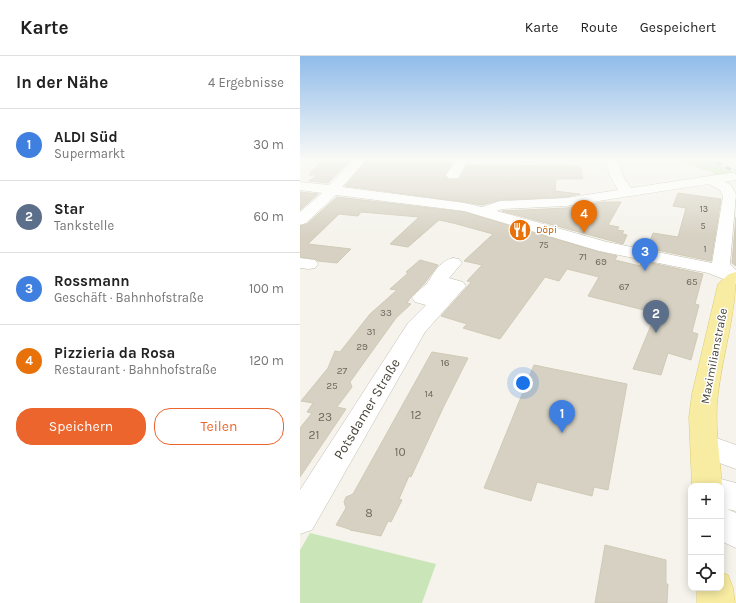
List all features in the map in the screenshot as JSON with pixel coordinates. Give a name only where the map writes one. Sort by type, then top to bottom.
[{"type":"main road","name":"Maximilianstraße","points":[[707,483],[703,418],[705,394],[728,284],[736,278]]},
{"type":"main road","points":[[715,591],[716,603]]},
{"type":"street","points":[[300,186],[427,202],[482,212],[605,247],[713,269],[736,278]]},
{"type":"street","points":[[300,220],[336,186]]},
{"type":"street","points":[[622,186],[628,193]]},
{"type":"street","points":[[482,212],[500,205],[566,202],[676,186]]},
{"type":"street","points":[[721,186],[726,188],[730,196],[721,264],[724,270],[736,278]]},
{"type":"street","points":[[427,202],[438,192]]},
{"type":"street","name":"Potsdamer Straße","points":[[300,519],[444,282]]},
{"type":"street","points":[[705,446],[736,457]]},
{"type":"street","points":[[724,493],[736,497]]},
{"type":"street","points":[[724,524],[736,532]]},
{"type":"green space","points":[[310,533],[436,564],[422,603],[300,603],[300,550]]},
{"type":"building","points":[[345,186],[555,186],[555,191],[580,194],[566,197],[500,200],[482,205]]},
{"type":"building","points":[[300,192],[318,194],[300,210]]},
{"type":"building","points":[[678,193],[721,199],[711,261],[647,248],[653,233],[678,237],[686,208],[673,206]]},
{"type":"building","points":[[337,197],[464,212],[617,256],[615,260],[640,266],[642,261],[703,274],[695,304],[699,305],[692,332],[698,334],[691,360],[668,353],[661,375],[633,369],[656,313],[588,296],[599,277],[567,269],[559,281],[545,277],[500,339],[463,328],[467,324],[441,316],[467,287],[471,282],[467,281],[482,265],[464,261],[493,234],[453,223],[439,220],[408,247],[390,244],[419,217],[361,212],[358,216],[339,214],[308,244],[351,249],[337,263],[300,257],[300,226],[307,224]]},
{"type":"building","points":[[603,202],[621,202],[608,225],[619,227],[617,230],[624,231],[622,234],[627,235],[623,244],[502,211],[566,208]]},
{"type":"building","points":[[736,217],[736,266],[732,263]]},
{"type":"building","points":[[420,260],[438,265],[424,284],[411,297],[407,303],[411,304],[396,318],[350,382],[352,387],[337,407],[346,409],[300,477],[300,428],[312,413],[307,412],[313,403],[301,401],[328,368],[335,351],[340,352],[370,314],[397,290],[390,289]]},
{"type":"building","points":[[432,352],[468,358],[411,477],[409,476],[399,499],[402,500],[391,522],[388,521],[381,536],[350,530],[336,525],[346,508],[344,502],[346,497],[353,494]]},
{"type":"building","points":[[534,365],[627,384],[608,490],[594,487],[592,496],[537,482],[531,501],[484,488]]},
{"type":"building","points":[[605,545],[666,560],[666,584],[668,584],[667,603],[595,603]]},
{"type":"place","name":"Döpi","points":[[520,230]]},
{"type":"place","name":"Pizzieria da Rosa","points":[[584,233]]},
{"type":"place","name":"Rossmann","points":[[645,271]]},
{"type":"place","name":"Star","points":[[656,333]]},
{"type":"place","name":"ALDI Süd","points":[[562,433]]}]
